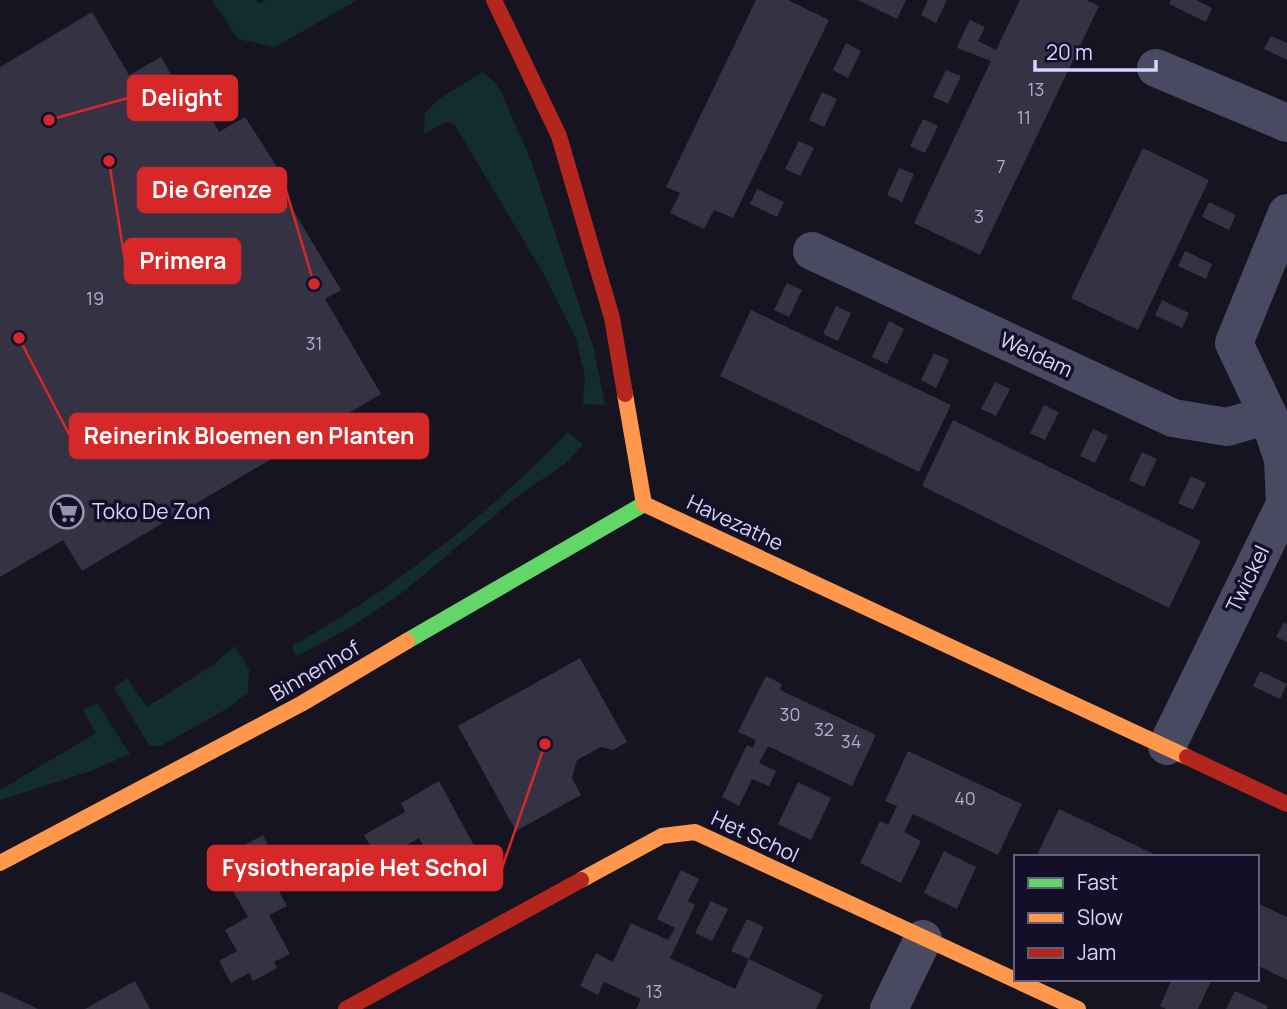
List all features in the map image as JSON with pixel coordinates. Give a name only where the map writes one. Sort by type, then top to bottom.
[{"type":"street","points":[[494,0],[559,136],[612,318],[644,504]]},
{"type":"street","points":[[1156,68],[1287,124]]},
{"type":"street","name":"Twickel","points":[[1167,746],[1285,504],[1283,459],[1268,415],[1234,344],[1287,213]]},
{"type":"street","name":"Weldam","points":[[812,251],[1173,418],[1227,427],[1268,415]]},
{"type":"street","name":"Havezathe","points":[[644,504],[1287,804]]},
{"type":"street","name":"Binnenhof","points":[[0,863],[301,704],[591,532],[644,504]]},
{"type":"street","name":"Het Schol","points":[[346,1009],[662,835],[695,832],[1014,980]]},
{"type":"street","points":[[889,1009],[923,939]]},
{"type":"street","name":"Het Schol","points":[[1016,981],[1078,1009]]},
{"type":"green space","points":[[212,0],[256,0],[259,4],[266,0],[358,0],[275,47],[238,39]]},
{"type":"green space","points":[[483,72],[498,85],[530,158],[593,346],[605,405],[583,404],[585,377],[576,339],[543,273],[454,124],[445,122],[424,134],[425,113],[440,98]]},
{"type":"green space","points":[[568,432],[583,445],[565,464],[518,496],[403,592],[356,624],[296,657],[292,646],[330,624],[438,549],[505,493]]},
{"type":"green space","points":[[235,646],[249,669],[248,692],[228,708],[161,746],[150,746],[114,688],[127,678],[147,707],[213,665]]},
{"type":"green space","points":[[97,703],[130,754],[88,772],[0,800],[0,790],[96,733],[83,710]]},
{"type":"building","points":[[756,0],[788,0],[829,20],[733,218],[714,210],[704,229],[670,213],[680,193],[666,187]]},
{"type":"building","points":[[858,0],[906,0],[897,19]]},
{"type":"building","points":[[928,0],[947,0],[936,23],[921,15]]},
{"type":"building","points":[[1020,0],[1086,0],[1099,6],[980,255],[914,223],[991,61],[957,48],[963,34],[970,20],[985,27],[978,41],[996,50]]},
{"type":"building","points":[[1171,0],[1196,0],[1212,8],[1206,22],[1169,4]]},
{"type":"building","points":[[92,12],[129,75],[161,57],[199,122],[210,116],[219,132],[245,117],[277,167],[247,180],[264,207],[284,195],[341,290],[325,299],[381,394],[82,571],[63,540],[0,577],[0,67]]},
{"type":"building","points":[[1271,36],[1287,43],[1287,60],[1264,49]]},
{"type":"building","points":[[846,43],[861,51],[848,78],[833,70]]},
{"type":"building","points":[[946,70],[961,76],[948,104],[933,97]]},
{"type":"building","points":[[822,92],[837,99],[824,127],[809,120]]},
{"type":"building","points":[[923,119],[938,126],[925,153],[910,146]]},
{"type":"building","points":[[799,141],[814,148],[800,176],[785,169]]},
{"type":"building","points":[[1143,148],[1209,180],[1138,330],[1071,298]]},
{"type":"building","points":[[899,168],[914,174],[902,202],[887,195]]},
{"type":"building","points":[[757,189],[784,202],[777,217],[750,204]]},
{"type":"building","points":[[1209,202],[1236,215],[1229,230],[1202,217]]},
{"type":"building","points":[[1185,251],[1212,264],[1206,279],[1178,266]]},
{"type":"building","points":[[787,283],[802,290],[789,317],[774,310]]},
{"type":"building","points":[[1162,300],[1189,313],[1182,328],[1155,315]]},
{"type":"building","points":[[836,306],[851,313],[838,341],[823,334]]},
{"type":"building","points":[[751,310],[951,405],[919,472],[720,376]]},
{"type":"building","points":[[889,321],[904,329],[887,364],[872,357]]},
{"type":"building","points":[[934,353],[949,360],[936,388],[921,380]]},
{"type":"building","points":[[995,382],[1010,389],[996,416],[981,409]]},
{"type":"building","points":[[1044,405],[1059,412],[1045,440],[1030,433]]},
{"type":"building","points":[[953,420],[1201,541],[1169,608],[922,486]]},
{"type":"building","points":[[1093,429],[1108,436],[1095,463],[1080,456]]},
{"type":"building","points":[[1142,452],[1157,459],[1144,487],[1129,480]]},
{"type":"building","points":[[1191,476],[1206,483],[1193,510],[1178,503]]},
{"type":"building","points":[[1284,622],[1287,624],[1287,642],[1276,637]]},
{"type":"building","points":[[580,658],[627,742],[613,750],[601,747],[577,760],[572,778],[581,795],[516,831],[458,726]]},
{"type":"building","points":[[1260,671],[1287,684],[1280,699],[1253,686]]},
{"type":"building","points":[[766,676],[782,684],[780,690],[876,735],[852,786],[768,746],[759,763],[776,771],[769,786],[752,779],[739,806],[722,797],[747,745],[753,748],[756,740],[738,732]]},
{"type":"building","points":[[908,751],[1022,804],[998,855],[913,814],[904,832],[921,841],[901,883],[860,863],[880,821],[888,825],[897,806],[885,801]]},
{"type":"building","points":[[439,781],[478,853],[440,874],[419,838],[379,861],[364,835],[405,812],[401,803]]},
{"type":"building","points":[[798,782],[831,798],[811,840],[778,824]]},
{"type":"building","points":[[1059,809],[1156,855],[1037,855]]},
{"type":"building","points":[[263,835],[274,857],[264,863],[287,906],[269,915],[290,954],[274,962],[277,968],[253,981],[249,973],[231,983],[219,961],[237,951],[225,930],[248,917],[216,861]]},
{"type":"building","points":[[944,851],[976,867],[957,909],[924,893]]},
{"type":"building","points":[[681,870],[699,879],[688,901],[695,905],[670,958],[735,989],[749,959],[823,995],[816,1009],[636,1009],[641,999],[604,982],[598,995],[580,986],[596,953],[613,962],[631,923],[668,940],[675,928],[657,919]]},
{"type":"building","points":[[711,901],[728,909],[712,941],[695,933]]},
{"type":"building","points":[[1259,904],[1287,917],[1287,980],[1259,966]]},
{"type":"building","points":[[747,919],[764,927],[749,959],[731,951]]},
{"type":"building","points":[[135,981],[150,1009],[85,1009]]},
{"type":"building","points":[[1171,981],[1211,981],[1198,1009],[1166,1009],[1160,1006]]},
{"type":"building","points":[[0,991],[38,1009],[0,1009]]},
{"type":"building","points":[[1235,991],[1268,1006],[1267,1009],[1226,1009]]},
{"type":"traffic: fast","points":[[407,641],[644,504]]},
{"type":"traffic: slow","points":[[625,394],[644,504]]},
{"type":"traffic: slow","points":[[644,504],[1187,757]]},
{"type":"traffic: slow","points":[[0,863],[301,704],[407,641]]},
{"type":"traffic: slow","points":[[581,880],[662,836],[695,832],[1014,979]]},
{"type":"traffic: slow","points":[[1017,981],[1078,1009]]},
{"type":"traffic: jam","points":[[494,0],[559,136],[612,318],[625,394]]},
{"type":"traffic: jam","points":[[1187,757],[1287,804]]},
{"type":"traffic: jam","points":[[346,1009],[581,880]]},
{"type":"place","name":"Delight","points":[[49,120]]},
{"type":"place","name":"Primera","points":[[109,161]]},
{"type":"place","name":"Die Grenze","points":[[314,284]]},
{"type":"place","name":"Reinerink Bloemen en Planten","points":[[19,338]]},
{"type":"place","name":"Toko De Zon","points":[[67,512]]},
{"type":"place","name":"Fysiotherapie Het Schol","points":[[545,744]]}]
